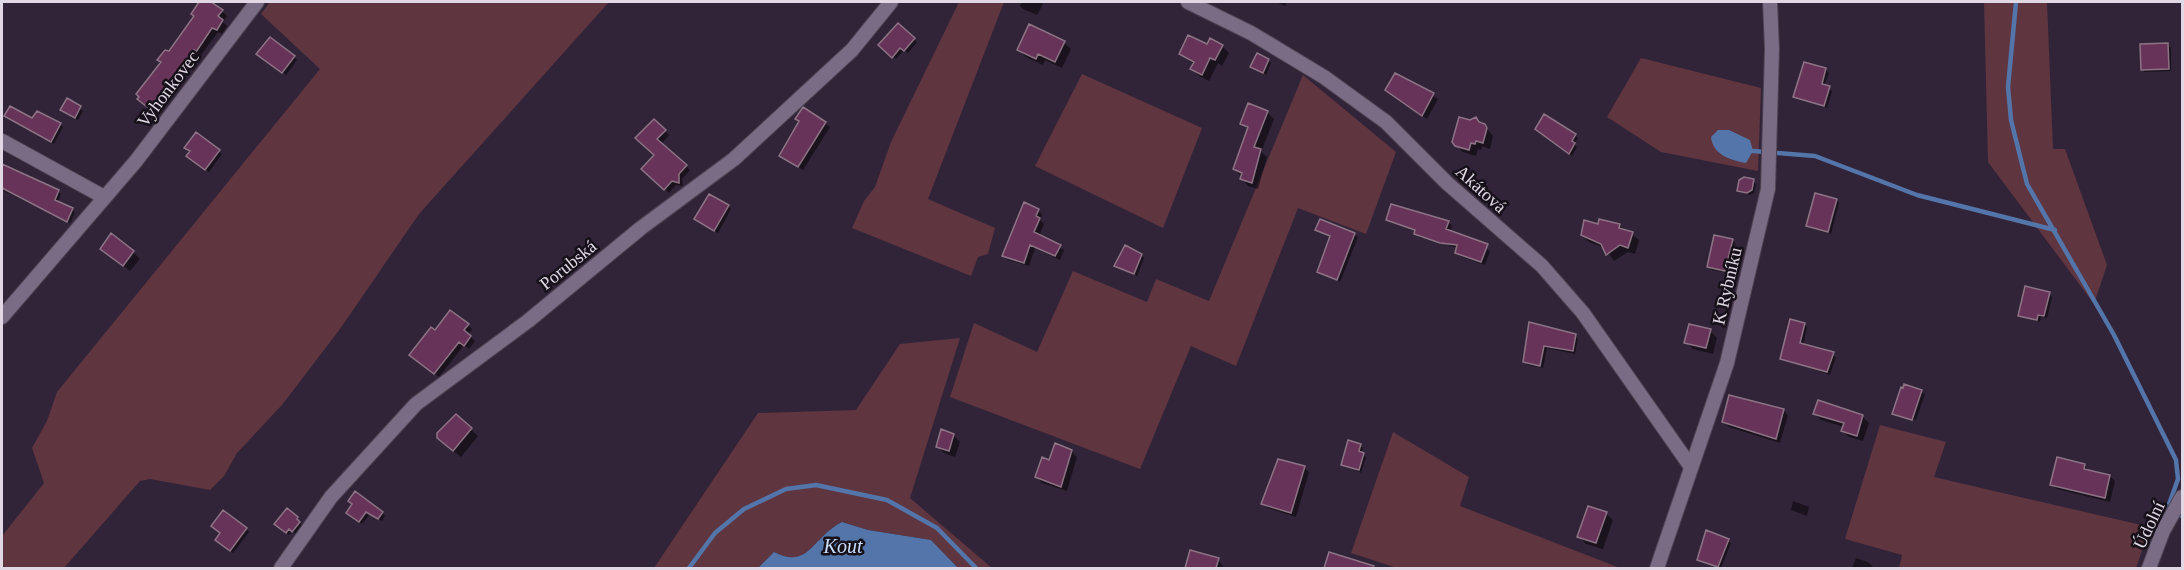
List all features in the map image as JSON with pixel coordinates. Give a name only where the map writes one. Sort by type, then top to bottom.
[{"type":"street","name":"Vyhonkovec","points":[[2,317],[136,160],[257,2]]},
{"type":"street","name":"Porubská","points":[[281,568],[331,497],[416,404],[528,321],[641,228],[734,159],[852,50],[891,2]]},
{"type":"street","name":"Akátová","points":[[1188,2],[1251,33],[1324,77],[1386,122],[1447,183],[1542,266],[1583,313],[1691,467]]},
{"type":"street","name":"K Rybníku","points":[[1658,568],[1727,363],[1768,189],[1772,49],[1770,2]]},
{"type":"street","points":[[2,141],[104,197]]},
{"type":"street","name":"Údolní","points":[[2149,568],[2163,531],[2182,497]]},
{"type":"shaded area","points":[[270,2],[609,2],[419,214],[340,329],[282,405],[237,453],[224,476],[210,490],[150,479],[140,481],[64,568],[6,568],[2,565],[2,536],[44,483],[32,448],[47,421],[57,392],[320,69],[261,14]]},
{"type":"shaded area","points":[[959,2],[1004,2],[928,199],[995,228],[988,254],[978,257],[971,276],[852,228],[864,201],[875,187],[891,142]]},
{"type":"shaded area","points":[[1984,2],[2047,2],[2053,149],[2065,149],[2107,265],[2094,304],[1988,162]]},
{"type":"shaded area","points":[[1641,58],[1761,88],[1758,171],[1661,152],[1607,117]]},
{"type":"shaded area","points":[[1082,74],[1202,128],[1163,228],[1035,166]]},
{"type":"shaded area","points":[[1303,75],[1396,152],[1366,234],[1298,208],[1236,366],[1191,346],[1140,469],[950,397],[974,323],[1037,352],[1073,271],[1147,302],[1156,279],[1209,301]]},
{"type":"shaded area","points":[[960,338],[910,498],[992,568],[958,568],[931,540],[868,530],[842,522],[803,554],[795,557],[774,552],[758,568],[654,568],[758,413],[856,410],[900,344]]},
{"type":"shaded area","points":[[1880,425],[1946,442],[1934,477],[2150,527],[2136,568],[1899,568],[1902,555],[1845,539]]},
{"type":"shaded area","points":[[1393,432],[1469,477],[1460,506],[1620,568],[1397,568],[1351,553]]},
{"type":"water","points":[[1718,130],[1729,130],[1750,140],[1753,151],[1746,163],[1723,156],[1715,148],[1711,137]]},
{"type":"water","name":"Kout","points":[[842,522],[868,530],[931,540],[958,568],[758,568],[774,552],[795,557],[803,554]]},
{"type":"building","points":[[199,2],[211,2],[223,10],[218,16],[223,20],[217,30],[212,28],[196,52],[194,50],[170,82],[173,84],[151,110],[137,99],[139,97],[136,94],[161,62],[157,60],[165,50],[169,51],[194,16],[191,14]]},
{"type":"building","points":[[898,23],[915,38],[904,51],[900,48],[892,58],[878,45]]},
{"type":"building","points":[[1029,24],[1065,41],[1055,62],[1038,54],[1036,59],[1017,50]]},
{"type":"building","points":[[1188,35],[1207,44],[1210,38],[1223,45],[1215,60],[1210,58],[1202,75],[1190,69],[1194,62],[1179,54]]},
{"type":"building","points":[[270,37],[295,56],[282,73],[256,54]]},
{"type":"building","points":[[2168,43],[2169,69],[2141,70],[2140,44]]},
{"type":"building","points":[[1257,53],[1269,59],[1263,73],[1250,67]]},
{"type":"building","points":[[1804,62],[1826,68],[1822,84],[1830,86],[1824,106],[1793,97]]},
{"type":"building","points":[[1395,73],[1434,93],[1422,116],[1385,90]]},
{"type":"building","points":[[67,98],[81,106],[75,118],[60,110]]},
{"type":"building","points":[[1248,103],[1268,111],[1254,147],[1261,149],[1252,183],[1240,179],[1242,173],[1233,169],[1248,127],[1240,124]]},
{"type":"building","points":[[10,106],[32,118],[37,111],[61,123],[51,142],[4,116]]},
{"type":"building","points":[[803,107],[826,122],[798,167],[779,156],[799,121],[795,119]]},
{"type":"building","points":[[1544,114],[1576,134],[1572,141],[1575,143],[1569,154],[1535,129]]},
{"type":"building","points":[[1459,117],[1470,120],[1476,117],[1479,122],[1485,124],[1487,128],[1483,143],[1476,141],[1475,144],[1471,143],[1469,150],[1455,146],[1452,142]]},
{"type":"building","points":[[654,119],[666,130],[657,139],[687,165],[679,174],[679,183],[672,181],[664,190],[641,169],[654,155],[635,138]]},
{"type":"building","points":[[196,132],[220,150],[205,170],[186,156],[190,151],[184,148]]},
{"type":"building","points":[[2,164],[59,190],[55,200],[73,208],[67,222],[2,188]]},
{"type":"building","points":[[1744,177],[1754,179],[1752,190],[1747,193],[1737,191],[1739,180]]},
{"type":"building","points":[[1815,193],[1837,199],[1828,232],[1806,226]]},
{"type":"building","points":[[709,194],[729,205],[714,231],[694,219]]},
{"type":"building","points":[[1024,202],[1039,209],[1036,216],[1040,218],[1034,232],[1061,245],[1055,256],[1030,245],[1024,263],[1002,256]]},
{"type":"building","points":[[1391,204],[1449,221],[1446,229],[1488,244],[1481,262],[1455,253],[1457,245],[1440,243],[1414,234],[1415,230],[1386,220]]},
{"type":"building","points":[[1320,219],[1355,233],[1337,280],[1317,272],[1330,236],[1315,230]]},
{"type":"building","points":[[1599,219],[1620,224],[1619,228],[1633,232],[1628,248],[1620,245],[1606,255],[1601,244],[1581,235],[1584,220],[1598,224]]},
{"type":"building","points":[[111,233],[134,251],[123,266],[100,249]]},
{"type":"building","points":[[1714,235],[1733,239],[1725,271],[1707,267]]},
{"type":"building","points":[[1125,245],[1142,254],[1134,274],[1114,266]]},
{"type":"building","points":[[2025,286],[2050,292],[2044,316],[2038,315],[2037,320],[2018,316]]},
{"type":"building","points":[[450,310],[469,324],[464,330],[471,336],[464,346],[459,342],[434,374],[409,355],[431,327],[435,330]]},
{"type":"building","points":[[1790,319],[1805,323],[1800,343],[1834,352],[1827,372],[1780,359]]},
{"type":"building","points":[[1529,322],[1576,334],[1573,351],[1544,346],[1540,366],[1523,362]]},
{"type":"building","points":[[1689,324],[1711,329],[1706,348],[1684,343]]},
{"type":"building","points":[[1904,384],[1922,390],[1912,420],[1892,414]]},
{"type":"building","points":[[1729,395],[1784,409],[1776,439],[1722,422]]},
{"type":"building","points":[[1818,400],[1863,415],[1857,436],[1841,431],[1844,423],[1813,414]]},
{"type":"building","points":[[456,414],[472,428],[453,451],[437,438],[437,433]]},
{"type":"building","points":[[941,429],[954,434],[949,451],[936,447]]},
{"type":"building","points":[[1348,440],[1361,444],[1359,451],[1364,453],[1359,470],[1341,465]]},
{"type":"building","points":[[1055,443],[1072,450],[1061,487],[1035,477],[1042,457],[1049,460]]},
{"type":"building","points":[[2057,457],[2085,464],[2084,469],[2110,475],[2105,498],[2050,485]]},
{"type":"building","points":[[1278,459],[1305,466],[1291,513],[1261,504]]},
{"type":"building","points":[[355,491],[383,512],[378,519],[366,512],[359,522],[346,513],[352,504],[348,501]]},
{"type":"building","points":[[1588,506],[1607,512],[1596,543],[1577,537]]},
{"type":"building","points":[[287,508],[298,517],[300,522],[292,532],[289,529],[286,533],[274,524]]},
{"type":"building","points":[[223,510],[247,528],[230,551],[215,540],[220,533],[211,526]]},
{"type":"building","points":[[1706,530],[1729,539],[1718,567],[1697,560]]},
{"type":"building","points":[[1190,550],[1219,558],[1216,568],[1185,568]]},
{"type":"building","points":[[1329,552],[1374,566],[1373,568],[1324,568]]},
{"type":"waterway","points":[[2016,2],[2008,87],[2011,120],[2027,184],[2114,335],[2176,460],[2178,479],[2167,510],[2182,516]]},
{"type":"waterway","points":[[1753,151],[1815,156],[1917,195],[2055,230]]},
{"type":"waterway","points":[[689,568],[715,533],[744,509],[786,489],[816,485],[887,500],[937,528],[976,568]]}]
